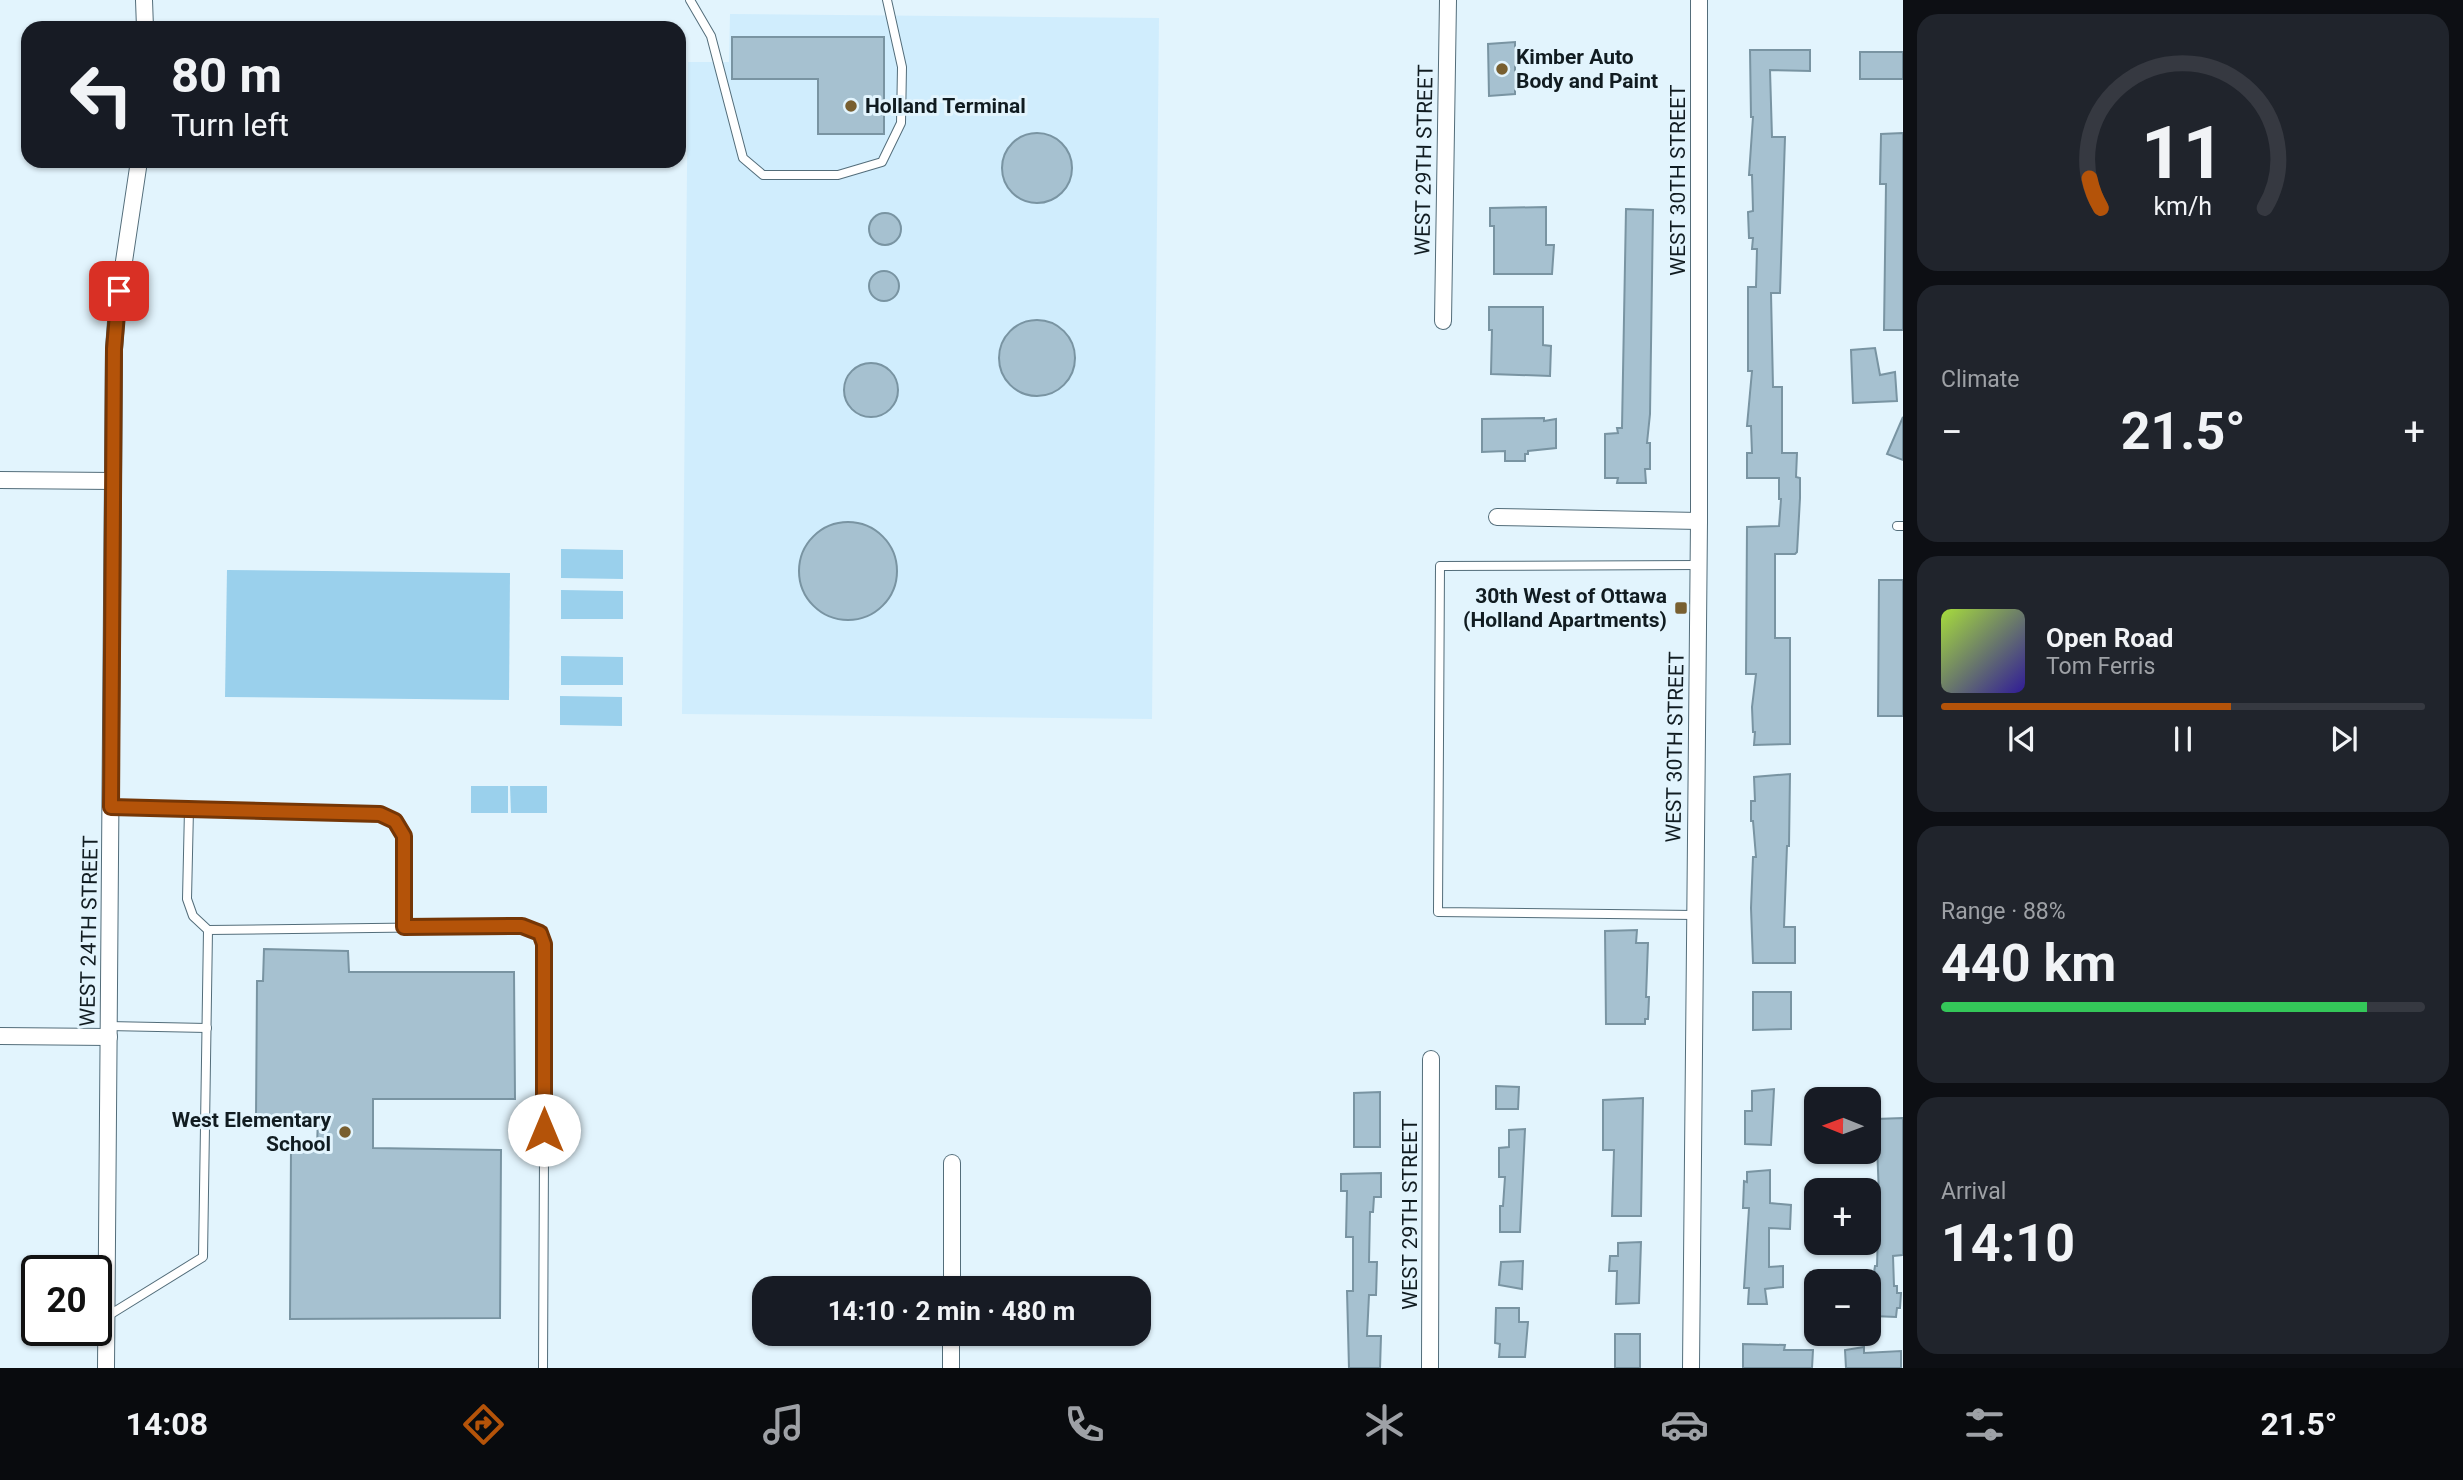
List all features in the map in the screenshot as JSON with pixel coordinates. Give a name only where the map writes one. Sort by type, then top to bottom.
[{"type":"street","points":[[144,0],[145,21]]},
{"type":"street","name":"WEST 29TH STREET","points":[[1443,321],[1448,0]]},
{"type":"street","name":"WEST 30TH STREET","points":[[1690,1368],[1699,522],[1699,0]]},
{"type":"street","name":"WEST 24TH STREET","points":[[106,1255],[117,308],[138,168]]},
{"type":"street","points":[[0,480],[113,481]]},
{"type":"street","points":[[1497,517],[1699,522]]},
{"type":"street","points":[[0,1036],[108,1031]]},
{"type":"street","name":"WEST 29TH STREET","points":[[1430,1368],[1431,1059]]},
{"type":"street","points":[[952,1163],[952,1276]]},
{"type":"street","name":"WEST 24TH STREET","points":[[106,1346],[106,1368]]},
{"type":"street","points":[[951,1346],[951,1368]]},
{"type":"lane","points":[[690,0],[711,36],[743,158],[763,175],[825,176],[838,176],[882,163],[901,123],[902,67],[887,0]]},
{"type":"lane","points":[[1694,915],[1438,912],[1440,566],[1698,565]]},
{"type":"lane","points":[[111,807],[380,814],[395,821],[404,836],[404,927]]},
{"type":"lane","points":[[189,809],[187,899],[193,916],[208,930],[522,926],[540,933],[544,944],[543,1368]]},
{"type":"lane","points":[[112,1313],[203,1257],[208,930]]},
{"type":"lane","points":[[108,1031],[207,1028]]},
{"type":"shaded area","name":"Holland Terminal","points":[[730,14],[1159,18],[1152,719],[682,714],[688,62],[729,62]]},
{"type":"shaded area","points":[[561,549],[623,550],[623,579],[561,578]]},
{"type":"shaded area","points":[[227,570],[510,573],[509,700],[225,697]]},
{"type":"shaded area","points":[[561,590],[623,591],[623,619],[561,619]]},
{"type":"shaded area","points":[[561,656],[623,657],[623,685],[561,685]]},
{"type":"shaded area","points":[[560,696],[622,697],[622,726],[560,725]]},
{"type":"shaded area","points":[[471,786],[508,786],[508,813],[471,813]]},
{"type":"shaded area","points":[[510,786],[547,786],[547,813],[511,813]]},
{"type":"building","name":"Holland Terminal","points":[[732,37],[884,37],[884,134],[818,134],[818,79],[732,79]]},
{"type":"building","name":"Kimber Auto Body and Paint","points":[[1515,42],[1515,94],[1489,96],[1488,44]]},
{"type":"building","points":[[1750,50],[1810,50],[1810,71],[1770,70],[1772,137],[1785,137],[1780,293],[1771,293],[1773,387],[1782,387],[1782,453],[1797,453],[1796,477],[1800,478],[1797,552],[1775,554],[1775,638],[1790,638],[1790,744],[1754,745],[1752,707],[1756,674],[1746,674],[1747,527],[1779,526],[1781,499],[1779,478],[1747,478],[1747,453],[1752,453],[1751,426],[1747,426],[1752,371],[1748,371],[1748,287],[1756,287],[1757,249],[1752,249],[1753,238],[1749,238],[1748,212],[1753,211],[1752,175],[1749,175],[1753,117]]},
{"type":"building","points":[[1860,52],[1903,52],[1903,79],[1860,79]]},
{"type":"building","points":[[1044,133],[1057,139],[1066,148],[1070,154],[1070,182],[1062,193],[1051,201],[1030,203],[1012,193],[1004,182],[1002,161],[1012,143],[1023,135]]},
{"type":"building","points":[[1903,133],[1903,330],[1884,330],[1886,184],[1880,184],[1881,134]]},
{"type":"building","points":[[1546,207],[1546,245],[1554,245],[1552,274],[1494,274],[1494,226],[1490,226],[1490,208]]},
{"type":"building","points":[[1626,209],[1653,210],[1650,414],[1647,443],[1650,443],[1650,469],[1645,469],[1646,483],[1617,483],[1618,478],[1605,478],[1605,434],[1618,433],[1617,428],[1622,428]]},
{"type":"building","points":[[885,213],[896,218],[901,229],[896,240],[885,245],[874,240],[869,229],[874,218]]},
{"type":"building","points":[[884,271],[890,272],[898,280],[898,292],[890,300],[884,301],[878,300],[870,292],[869,286],[870,280],[878,272]]},
{"type":"building","points":[[1489,307],[1543,307],[1543,345],[1551,346],[1550,376],[1491,374],[1492,330],[1489,330]]},
{"type":"building","points":[[1037,320],[1051,323],[1064,331],[1072,344],[1075,358],[1072,372],[1064,385],[1051,393],[1037,396],[1023,393],[1010,385],[1002,372],[999,358],[1002,344],[1010,331],[1023,323]]},
{"type":"building","points":[[1875,348],[1880,375],[1895,372],[1897,401],[1853,403],[1851,350]]},
{"type":"building","points":[[871,363],[890,371],[898,390],[890,409],[871,417],[852,409],[844,390],[852,371]]},
{"type":"building","points":[[1903,417],[1903,460],[1887,454]]},
{"type":"building","points":[[1544,418],[1544,421],[1556,419],[1556,448],[1528,451],[1525,461],[1505,461],[1505,451],[1482,452],[1482,419]]},
{"type":"building","points":[[848,522],[867,526],[882,537],[893,552],[897,571],[893,590],[882,605],[867,616],[848,620],[829,616],[814,605],[803,590],[799,571],[803,552],[814,537],[829,526]]},
{"type":"building","points":[[1879,580],[1903,580],[1903,716],[1878,716]]},
{"type":"building","points":[[1790,774],[1784,927],[1795,927],[1795,963],[1753,963],[1751,908],[1753,857],[1756,857],[1751,801],[1755,801],[1754,777]]},
{"type":"building","points":[[1637,930],[1636,943],[1648,943],[1648,1019],[1645,1019],[1645,1024],[1606,1024],[1605,931]]},
{"type":"building","name":"West Elementary School","points":[[264,949],[348,951],[349,972],[514,972],[515,1099],[373,1099],[373,1148],[501,1150],[500,1318],[290,1319],[291,1147],[317,1147],[318,1116],[256,1117],[257,981],[263,981]]},
{"type":"building","points":[[1753,992],[1791,992],[1791,1029],[1753,1030]]},
{"type":"building","points":[[1496,1086],[1519,1087],[1518,1109],[1496,1109]]},
{"type":"building","points":[[1774,1089],[1771,1145],[1745,1144],[1745,1111],[1752,1111],[1752,1091]]},
{"type":"building","points":[[1380,1092],[1380,1147],[1354,1147],[1354,1093]]},
{"type":"building","points":[[1643,1098],[1641,1216],[1612,1216],[1614,1150],[1603,1150],[1603,1100]]},
{"type":"building","points":[[1903,1118],[1903,1255],[1893,1256],[1894,1286],[1897,1286],[1897,1293],[1901,1293],[1896,1317],[1881,1316],[1881,1269],[1875,1269],[1877,1255],[1881,1255],[1881,1178],[1878,1178],[1878,1164],[1881,1164],[1881,1119]]},
{"type":"building","points":[[1525,1129],[1520,1232],[1500,1232],[1500,1206],[1503,1206],[1505,1177],[1499,1177],[1499,1148],[1509,1147],[1509,1130]]},
{"type":"building","points":[[1770,1170],[1770,1203],[1791,1205],[1790,1229],[1769,1228],[1769,1267],[1783,1266],[1783,1287],[1765,1289],[1767,1304],[1748,1304],[1749,1288],[1744,1288],[1749,1208],[1743,1208],[1744,1181],[1747,1182],[1747,1172]]},
{"type":"building","points":[[1381,1173],[1381,1197],[1374,1197],[1373,1212],[1370,1212],[1369,1262],[1377,1262],[1376,1295],[1369,1295],[1367,1336],[1381,1336],[1380,1368],[1349,1368],[1347,1291],[1353,1291],[1353,1237],[1346,1237],[1347,1191],[1341,1191],[1341,1174]]},
{"type":"building","points":[[1641,1242],[1639,1303],[1616,1304],[1617,1271],[1609,1271],[1610,1256],[1618,1256],[1618,1243]]},
{"type":"building","points":[[1523,1261],[1522,1289],[1499,1285],[1501,1262]]},
{"type":"building","points":[[1496,1308],[1519,1308],[1519,1322],[1528,1322],[1525,1357],[1499,1357],[1500,1344],[1495,1343]]},
{"type":"building","points":[[1615,1334],[1640,1334],[1640,1368],[1615,1368]]},
{"type":"building","points":[[1743,1344],[1785,1345],[1784,1350],[1813,1350],[1812,1368],[1743,1368]]},
{"type":"building","points":[[1864,1347],[1864,1353],[1901,1351],[1901,1368],[1846,1368],[1845,1350]]},
{"type":"place","name":"Kimber Auto Body and Paint","points":[[1502,69]]},
{"type":"place","name":"Holland Terminal","points":[[851,106]]},
{"type":"place","name":"30th West of Ottawa (Holland Apartments)","points":[[1681,608]]},
{"type":"place","name":"West Elementary School","points":[[345,1132]]},
{"type":"route","points":[[119,291],[114,349],[111,807],[380,814],[395,821],[404,836],[404,927],[522,926],[540,933],[544,944],[544,1130]]}]
